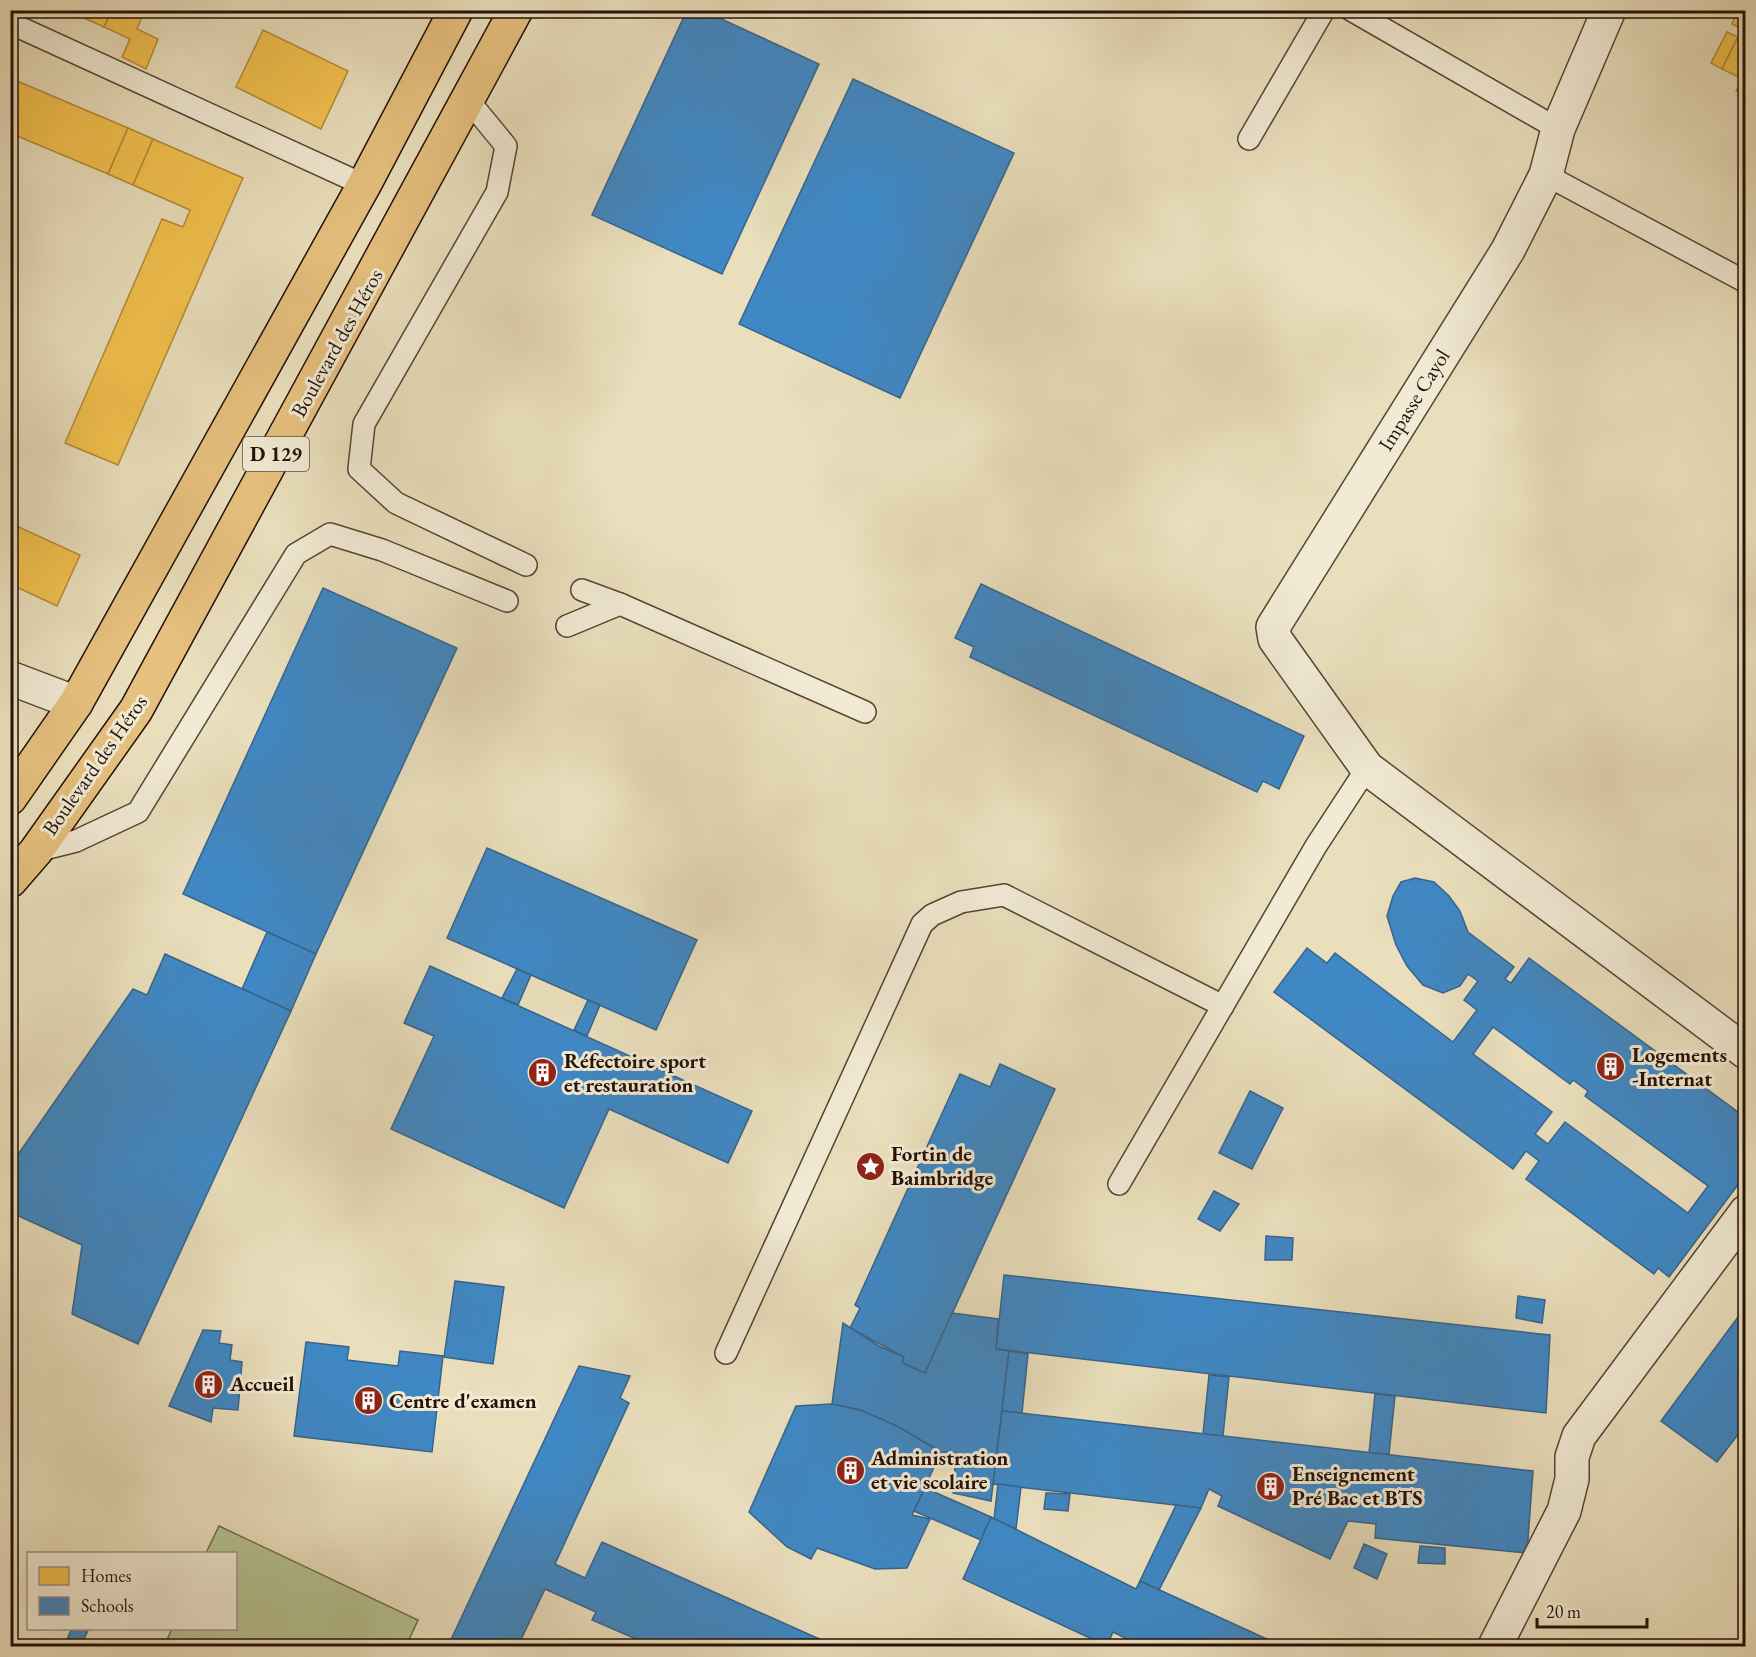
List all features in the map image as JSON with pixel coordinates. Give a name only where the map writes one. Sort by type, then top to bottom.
[{"type":"highway","name":"D 129","points":[[10,798],[76,703],[364,185],[456,10]]},
{"type":"highway","name":"Boulevard des Héros","points":[[10,881],[36,851],[136,710],[469,101],[516,10]]},
{"type":"street","name":"Impasse Cayol","points":[[1609,10],[1558,129],[1546,175],[1508,250],[1273,627],[1275,639],[1367,768],[1746,1052]]},
{"type":"street","points":[[10,678],[76,703]]},
{"type":"street","points":[[1495,1647],[1564,1510],[1572,1479],[1572,1457],[1579,1436],[1746,1212]]},
{"type":"lane","points":[[1249,139],[1324,10]]},
{"type":"lane","points":[[1351,10],[1558,129]]},
{"type":"lane","points":[[10,23],[364,185]]},
{"type":"lane","points":[[469,101],[506,146],[497,192],[364,424],[359,470],[396,503],[526,565]]},
{"type":"lane","points":[[1546,175],[1746,282]]},
{"type":"lane","points":[[36,851],[76,841],[138,812],[296,554],[330,534],[382,550],[507,601]]},
{"type":"lane","points":[[582,590],[620,604],[865,712]]},
{"type":"lane","points":[[567,626],[620,604]]},
{"type":"lane","points":[[1119,1184],[1316,846],[1367,768]]},
{"type":"lane","points":[[726,1353],[922,924],[932,915],[961,902],[1004,895],[1223,1006]]},
{"type":"green space","points":[[219,1526],[418,1620],[406,1646],[164,1646],[172,1630],[237,1630],[237,1552],[206,1552]]},
{"type":"building: Homes","points":[[85,10],[112,10],[104,27],[82,17]]},
{"type":"building: Homes","points":[[112,10],[145,10],[137,29],[158,39],[146,69],[122,57],[130,39],[104,27]]},
{"type":"building: Homes","points":[[1737,10],[1746,10],[1745,30],[1732,24]]},
{"type":"building: Homes","points":[[263,30],[348,71],[321,129],[236,87]]},
{"type":"building: Homes","points":[[1727,32],[1738,37],[1722,69],[1711,63]]},
{"type":"building: Homes","points":[[1738,37],[1746,41],[1746,96],[1736,91],[1743,79],[1722,69]]},
{"type":"building: Homes","points":[[10,78],[128,128],[108,174],[10,133]]},
{"type":"building: Homes","points":[[128,128],[153,139],[133,185],[108,174]]},
{"type":"building: Homes","points":[[153,139],[243,178],[118,465],[65,443],[162,219],[183,227],[190,210],[133,185]]},
{"type":"building: Homes","points":[[10,523],[80,555],[57,606],[10,584]]},
{"type":"building: Schools","points":[[687,10],[702,10],[819,64],[722,274],[592,215]]},
{"type":"building: Schools","points":[[853,79],[1014,153],[900,398],[739,324]]},
{"type":"building: Schools","points":[[981,584],[1304,736],[1279,789],[1263,781],[1257,792],[970,657],[974,647],[955,638]]},
{"type":"building: Schools","points":[[323,588],[457,648],[316,954],[183,894]]},
{"type":"building: Schools","name":"Réfectoire sport et restauration","points":[[487,848],[697,940],[656,1030],[447,938]]},
{"type":"building: Schools","name":"Logements -Internat","points":[[1415,878],[1434,882],[1449,896],[1460,911],[1468,932],[1514,967],[1505,979],[1511,983],[1529,958],[1746,1118],[1746,1174],[1669,1277],[1658,1268],[1654,1274],[1526,1179],[1539,1161],[1526,1151],[1513,1169],[1274,992],[1307,948],[1327,963],[1335,953],[1453,1042],[1477,1010],[1464,1000],[1478,981],[1468,974],[1460,986],[1443,993],[1423,985],[1407,966],[1396,945],[1387,916],[1393,896],[1401,882]],"holes":[[[1493,1027],[1570,1084],[1573,1080],[1588,1091],[1585,1096],[1708,1186],[1688,1213],[1565,1122],[1548,1144],[1535,1134],[1552,1112],[1473,1054]]]},
{"type":"building: Schools","points":[[267,932],[316,954],[291,1011],[242,989]]},
{"type":"building: Schools","points":[[165,954],[291,1011],[138,1344],[72,1314],[82,1245],[10,1212],[10,1166],[133,989],[147,995]]},
{"type":"building: Schools","name":"Réfectoire sport et restauration","points":[[430,966],[752,1111],[728,1163],[609,1109],[564,1208],[391,1129],[434,1036],[404,1023]]},
{"type":"building: Schools","points":[[517,969],[531,975],[518,1005],[502,998]]},
{"type":"building: Schools","points":[[588,1000],[600,1005],[587,1036],[574,1030]]},
{"type":"building: Schools","points":[[1000,1064],[1055,1089],[925,1373],[902,1363],[904,1357],[850,1328],[860,1308],[855,1305],[960,1074],[990,1087]]},
{"type":"building: Schools","points":[[1250,1091],[1283,1108],[1252,1169],[1219,1153]]},
{"type":"building: Schools","points":[[1214,1191],[1239,1204],[1220,1231],[1198,1219]]},
{"type":"building: Schools","points":[[1266,1236],[1293,1238],[1292,1260],[1265,1260]]},
{"type":"building: Schools","name":"Enseignement Pré Bac et BTS","points":[[1004,1275],[1550,1335],[1546,1413],[996,1349]]},
{"type":"building: Schools","points":[[455,1281],[504,1287],[493,1364],[444,1357]]},
{"type":"building: Schools","points":[[1518,1296],[1545,1300],[1542,1323],[1516,1318]]},
{"type":"building: Schools","points":[[1744,1309],[1746,1424],[1717,1462],[1661,1421]]},
{"type":"building: Schools","points":[[952,1313],[998,1319],[996,1349],[1009,1351],[991,1501],[953,1493],[956,1453],[941,1452],[897,1426],[860,1410],[832,1404],[843,1323],[879,1346],[904,1357],[902,1363],[925,1373]]},
{"type":"building: Schools","name":"Accueil","points":[[203,1330],[221,1331],[219,1343],[232,1345],[230,1360],[242,1362],[238,1410],[213,1408],[211,1422],[169,1406]]},
{"type":"building: Schools","name":"Centre d'examen","points":[[306,1342],[349,1347],[347,1360],[398,1366],[400,1351],[443,1356],[432,1452],[294,1436]]},
{"type":"building: Schools","points":[[1009,1351],[1028,1354],[1022,1413],[1002,1411]]},
{"type":"building: Schools","points":[[579,1366],[630,1376],[620,1398],[629,1403],[555,1564],[585,1578],[602,1542],[835,1646],[652,1646],[592,1620],[596,1612],[545,1589],[518,1646],[448,1646]]},
{"type":"building: Schools","points":[[1209,1375],[1229,1377],[1223,1436],[1203,1434]]},
{"type":"building: Schools","points":[[1375,1394],[1395,1396],[1389,1454],[1369,1453]]},
{"type":"building: Schools","name":"Administration et vie scolaire","points":[[832,1404],[860,1410],[897,1426],[941,1452],[912,1515],[930,1519],[907,1568],[875,1569],[817,1548],[811,1559],[787,1547],[749,1512],[796,1406]]},
{"type":"building: Schools","name":"Enseignement Pré Bac et BTS","points":[[1002,1411],[1533,1471],[1527,1553],[1375,1538],[1376,1524],[1348,1521],[1330,1559],[1218,1506],[1222,1496],[1209,1489],[1201,1508],[993,1484]]},
{"type":"building: Schools","points":[[998,1484],[1021,1487],[1016,1529],[994,1519]]},
{"type":"building: Schools","points":[[925,1488],[991,1517],[981,1540],[914,1511]]},
{"type":"building: Schools","points":[[1046,1493],[1070,1494],[1068,1511],[1044,1509]]},
{"type":"building: Schools","points":[[1176,1505],[1201,1508],[1159,1590],[1140,1581]]},
{"type":"building: Schools","points":[[991,1517],[1136,1589],[1140,1581],[1282,1646],[1141,1646],[1113,1632],[1107,1646],[963,1579]]},
{"type":"building: Schools","points":[[1364,1544],[1387,1554],[1377,1579],[1354,1568]]},
{"type":"building: Schools","points":[[1420,1546],[1445,1548],[1445,1564],[1418,1563]]},
{"type":"building: Schools","points":[[71,1630],[88,1630],[81,1646],[64,1646]]},
{"type":"place","name":"Logements -Internat","points":[[1611,1067]]},
{"type":"place","name":"Réfectoire sport et restauration","points":[[543,1073]]},
{"type":"place","name":"Fortin de Baimbridge","points":[[870,1166]]},
{"type":"place","name":"Accueil","points":[[209,1384]]},
{"type":"place","name":"Centre d'examen","points":[[368,1401]]},
{"type":"place","name":"Administration et vie scolaire","points":[[850,1470]]},
{"type":"place","name":"Enseignement Pré Bac et BTS","points":[[1271,1486]]}]
